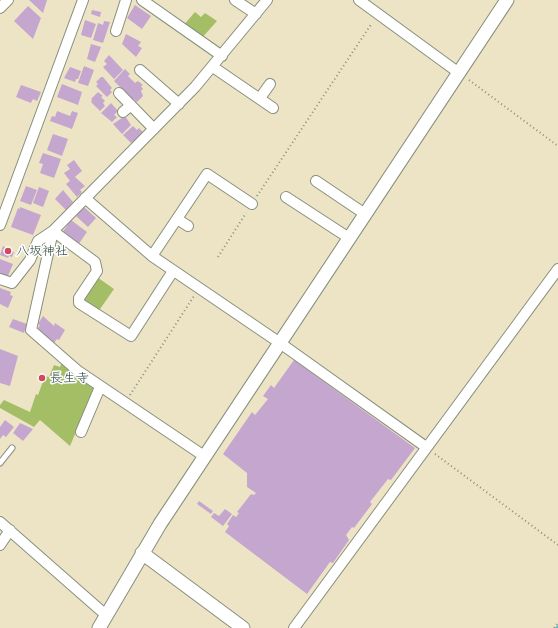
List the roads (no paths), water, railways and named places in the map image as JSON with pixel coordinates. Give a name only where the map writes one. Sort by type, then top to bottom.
[{"type":"street","points":[[0,8],[8,0]]},
{"type":"street","points":[[0,225],[83,0]]},
{"type":"street","points":[[116,31],[126,0]]},
{"type":"street","points":[[142,0],[222,56]]},
{"type":"street","points":[[235,0],[256,14]]},
{"type":"street","points":[[0,279],[12,283],[30,260],[38,241],[53,231],[179,104],[213,67],[267,0]]},
{"type":"street","points":[[359,0],[459,73]]},
{"type":"street","points":[[98,628],[107,616],[142,553],[204,456],[507,0]]},
{"type":"street","points":[[213,67],[273,108]]},
{"type":"street","points":[[140,70],[179,104]]},
{"type":"street","points":[[260,98],[270,84]]},
{"type":"street","points":[[119,94],[154,129]]},
{"type":"street","points":[[123,112],[131,105]]},
{"type":"street","points":[[152,256],[207,174],[252,204]]},
{"type":"street","points":[[316,181],[365,214]]},
{"type":"street","points":[[286,196],[349,238]]},
{"type":"street","points":[[85,198],[152,256],[280,342],[426,447]]},
{"type":"street","points":[[177,218],[188,226]]},
{"type":"street","points":[[53,231],[95,262],[97,271],[79,298],[79,303],[131,336],[173,271]]},
{"type":"street","points":[[53,231],[31,330],[78,371],[204,456]]},
{"type":"street","points":[[294,628],[333,577],[426,447],[558,269]]},
{"type":"street","points":[[81,432],[100,387]]},
{"type":"street","points":[[0,522],[107,616]]},
{"type":"street","points":[[0,545],[10,530]]},
{"type":"street","points":[[142,553],[243,628]]},
{"type":"lane","points":[[0,463],[12,448]]},
{"type":"lane","points":[[0,452],[5,456]]},
{"type":"place","name":"八坂神社","points":[[8,251]]},
{"type":"place","name":"長生寺","points":[[42,378]]}]
